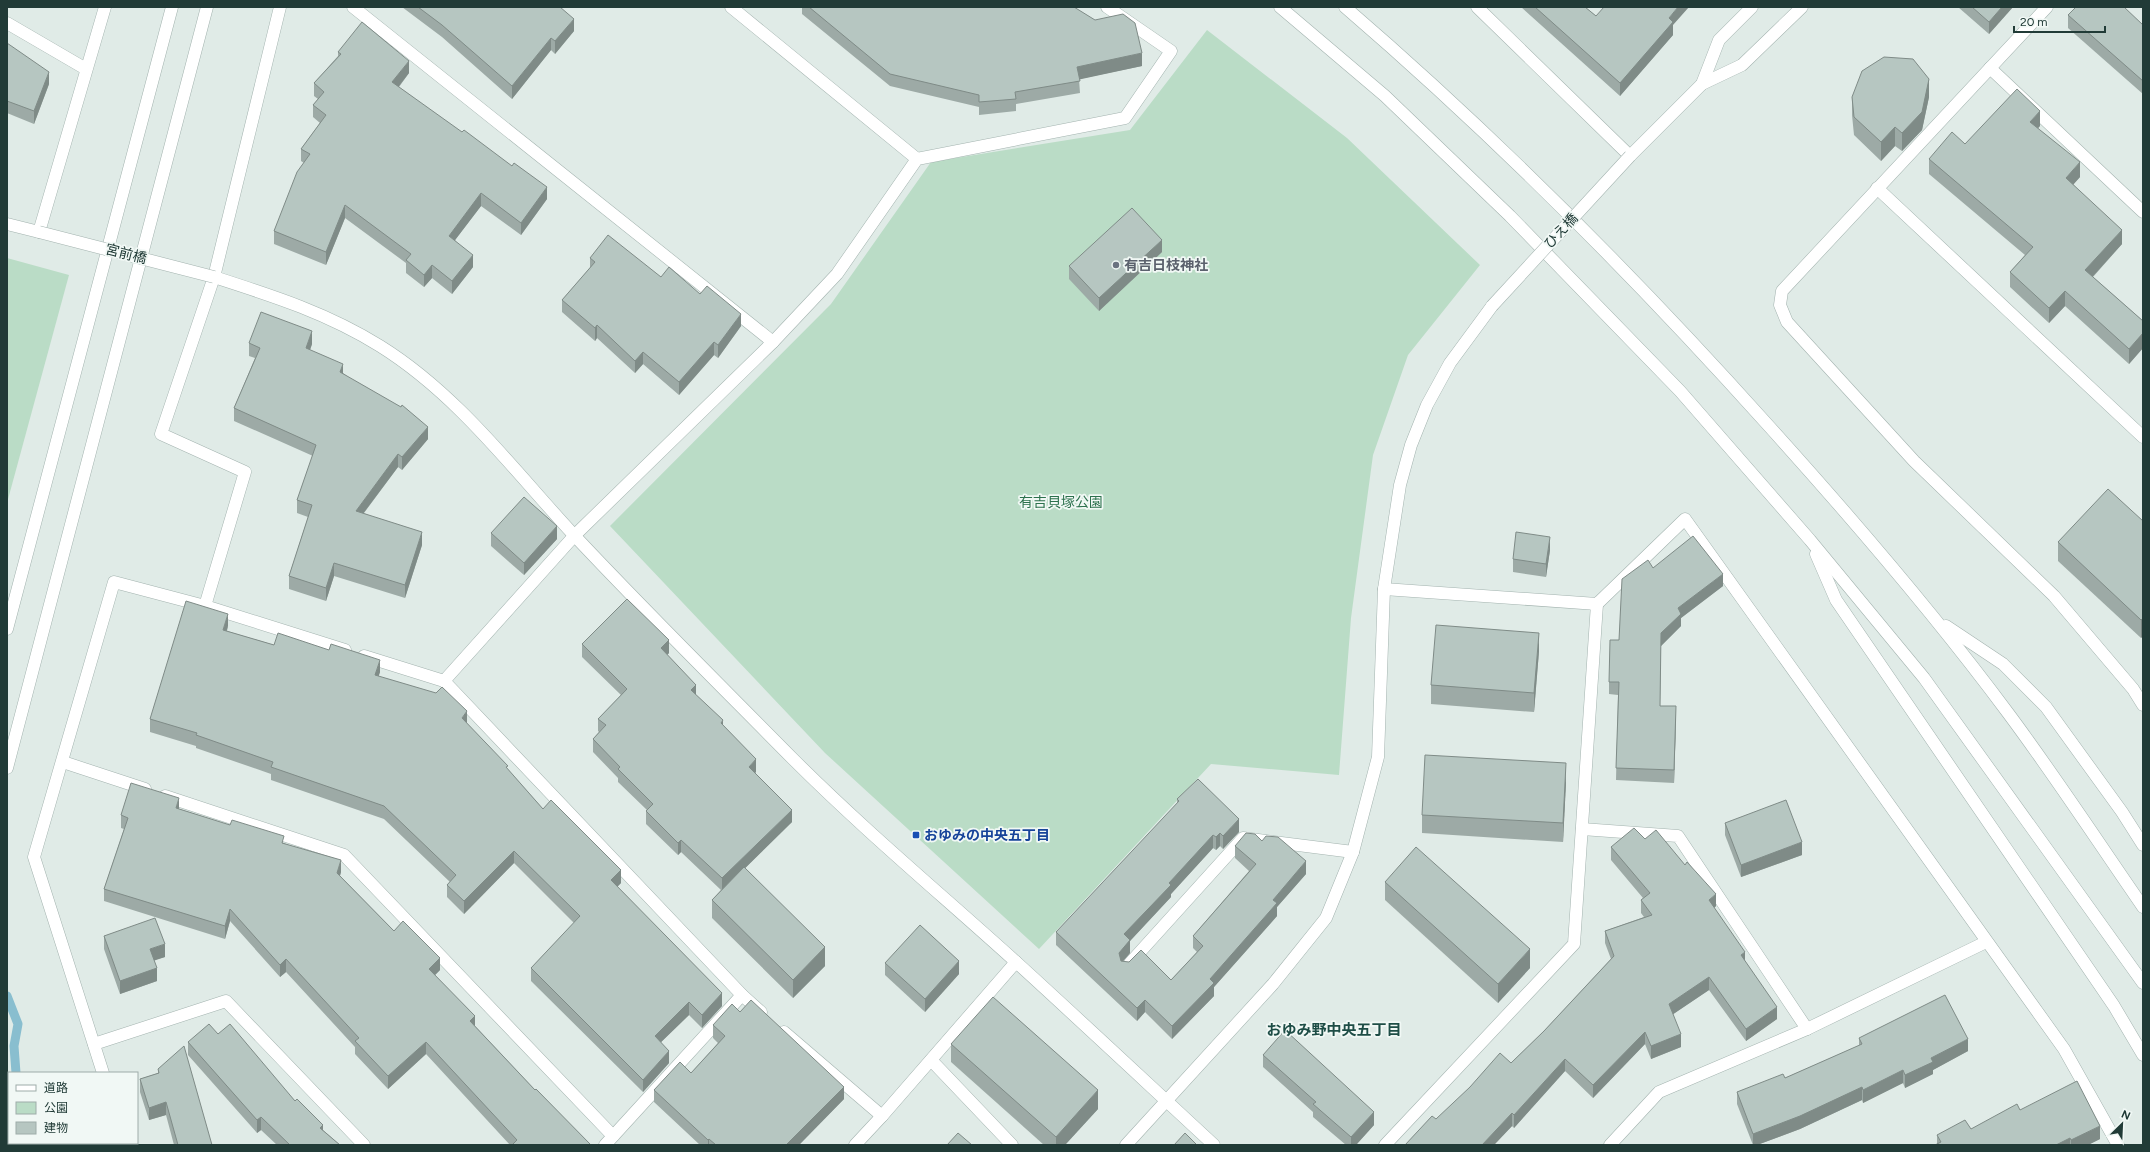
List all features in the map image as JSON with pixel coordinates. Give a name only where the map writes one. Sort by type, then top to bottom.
[{"type":"street","points":[[39,232],[105,7]]},
{"type":"street","points":[[7,629],[172,7]]},
{"type":"street","points":[[7,768],[207,7]]},
{"type":"street","points":[[205,606],[245,472],[161,434],[214,277],[280,7]]},
{"type":"street","points":[[353,7],[773,342]]},
{"type":"street","points":[[732,7],[918,159]]},
{"type":"street","points":[[444,681],[575,535],[773,342],[837,274],[918,159],[1125,118],[1171,51],[1107,7]]},
{"type":"street","points":[[1280,7],[1385,96],[1510,216],[1680,391],[1810,540],[1924,678],[2143,983]]},
{"type":"street","points":[[1345,7],[1422,73],[1544,189],[1699,348],[1839,504],[1937,620],[2009,714],[2143,907]]},
{"type":"street","points":[[1478,7],[1630,156]]},
{"type":"street","points":[[1702,84],[1719,40],[1752,7]]},
{"type":"street","points":[[1702,84],[1742,65],[1802,7]]},
{"type":"street","points":[[2047,7],[1782,291],[1780,305],[1787,322],[1914,461],[2054,596],[2133,689],[2143,705]]},
{"type":"street","points":[[7,23],[86,69]]},
{"type":"street","points":[[1990,68],[2143,212]]},
{"type":"street","name":"ひえ橋","points":[[1126,1145],[1273,984],[1326,918],[1353,852],[1378,758],[1384,589],[1400,484],[1411,445],[1427,404],[1450,363],[1492,306],[1630,156],[1702,84]]},
{"type":"street","points":[[1878,188],[2143,436]]},
{"type":"street","name":"宮前橋","points":[[7,224],[214,277],[310,309],[381,346],[423,375],[467,417],[575,535],[795,760],[857,821],[1016,962],[1214,1145]]},
{"type":"street","points":[[1384,1145],[1574,944],[1597,604],[1685,519],[1986,942],[2064,1049],[2118,1145]]},
{"type":"street","points":[[1810,540],[1836,600],[2114,1006],[2143,1055]]},
{"type":"street","points":[[102,1072],[34,857],[63,762],[114,582],[205,606],[444,681],[742,996],[882,1116]]},
{"type":"street","points":[[1384,589],[1597,604]]},
{"type":"street","points":[[1937,620],[2003,664],[2046,707],[2122,812],[2143,844]]},
{"type":"street","points":[[63,762],[344,855],[609,1141],[742,996]]},
{"type":"street","points":[[1582,829],[1678,836],[1807,1029]]},
{"type":"street","points":[[1126,968],[1243,838],[1353,852]]},
{"type":"street","points":[[1610,1145],[1660,1092],[1807,1029],[1986,942]]},
{"type":"street","points":[[855,1145],[1016,962]]},
{"type":"street","points":[[94,1044],[226,1000],[364,1145]]},
{"type":"street","points":[[931,1060],[1012,1145]]},
{"type":"green space","name":"有吉貝塚公園","points":[[1207,30],[1347,138],[1480,265],[1408,355],[1373,455],[1351,618],[1339,775],[1211,764],[1039,949],[825,753],[610,526],[831,304],[931,162],[1130,130]]},
{"type":"green space","points":[[7,258],[69,275],[7,503]]},
{"type":"building","points":[[418,7],[560,7],[574,19],[555,41],[551,38],[512,86],[442,25]]},
{"type":"building","points":[[809,7],[1074,7],[1095,20],[1123,14],[1135,23],[1142,53],[1077,67],[1080,81],[1015,92],[1016,99],[979,102],[979,95],[890,74]]},
{"type":"building","points":[[1535,7],[1585,7],[1596,16],[1604,7],[1678,7],[1669,18],[1673,22],[1620,83]]},
{"type":"building","points":[[1972,7],[2002,7],[1989,22]]},
{"type":"building","points":[[2076,7],[2124,7],[2143,25],[2143,81],[2068,15]]},
{"type":"building","points":[[362,22],[409,61],[392,82],[462,132],[464,130],[512,166],[514,163],[547,187],[521,223],[481,193],[449,236],[473,255],[452,281],[432,265],[424,275],[406,260],[411,254],[345,205],[326,252],[274,231],[297,172],[310,154],[301,149],[326,115],[313,105],[324,92],[314,83],[341,54],[338,52]]},
{"type":"building","points":[[7,43],[49,72],[34,111],[7,101]]},
{"type":"building","points":[[1884,57],[1913,59],[1929,79],[1922,112],[1902,133],[1895,127],[1881,142],[1854,117],[1852,97],[1862,71]]},
{"type":"building","points":[[2017,89],[2040,111],[2030,122],[2080,162],[2066,178],[2122,230],[2085,270],[2143,321],[2143,333],[2129,349],[2065,291],[2049,308],[2010,272],[2033,247],[1929,159],[1952,132],[1965,144]]},
{"type":"building","name":"有吉日枝神社","points":[[1132,208],[1162,240],[1099,298],[1069,266]]},
{"type":"building","points":[[608,235],[661,277],[669,267],[700,294],[707,286],[741,314],[718,345],[714,342],[679,382],[643,352],[635,361],[597,325],[595,328],[562,300],[595,262],[590,258]]},
{"type":"building","points":[[261,312],[312,331],[306,348],[343,364],[340,372],[401,407],[402,405],[428,427],[402,457],[398,454],[356,511],[422,532],[405,585],[334,563],[326,588],[289,576],[312,505],[297,500],[316,445],[234,408],[260,348],[249,343]]},
{"type":"building","points":[[2108,489],[2143,521],[2143,618],[2141,620],[2058,542]]},
{"type":"building","points":[[524,497],[557,526],[524,563],[491,533]]},
{"type":"building","points":[[1516,532],[1550,537],[1546,564],[1513,559]]},
{"type":"building","points":[[1693,536],[1723,574],[1678,608],[1681,614],[1661,633],[1660,706],[1676,706],[1674,770],[1616,768],[1619,682],[1609,682],[1610,640],[1619,640],[1622,579],[1648,560],[1653,568]]},
{"type":"building","points":[[627,599],[669,640],[661,648],[696,685],[691,690],[723,720],[721,723],[756,759],[749,767],[792,810],[722,878],[681,840],[678,843],[646,811],[653,804],[618,769],[620,767],[593,739],[606,725],[598,719],[627,689],[582,644]]},
{"type":"building","points":[[186,601],[228,614],[223,630],[274,645],[278,633],[329,650],[331,644],[380,660],[375,675],[436,693],[442,687],[467,711],[462,718],[508,766],[506,767],[543,809],[551,800],[621,870],[611,880],[722,993],[702,1015],[689,1002],[655,1036],[669,1051],[643,1080],[531,968],[580,916],[514,851],[464,901],[447,885],[456,875],[384,806],[271,767],[273,762],[196,735],[197,733],[150,719]]},
{"type":"building","points":[[1436,625],[1539,633],[1534,693],[1431,685]]},
{"type":"building","points":[[1425,755],[1566,763],[1563,823],[1422,815]]},
{"type":"building","points":[[1198,779],[1239,819],[1223,836],[1220,833],[1216,837],[1213,835],[1169,883],[1171,885],[1124,934],[1130,940],[1119,953],[1121,961],[1129,962],[1141,950],[1171,980],[1203,946],[1193,936],[1256,864],[1235,846],[1246,833],[1255,834],[1262,841],[1266,836],[1278,837],[1306,861],[1273,900],[1277,903],[1210,979],[1214,983],[1172,1026],[1145,1000],[1137,1008],[1056,932],[1179,801],[1177,799]]},
{"type":"building","points":[[131,783],[179,798],[176,808],[230,825],[232,820],[284,836],[282,843],[341,860],[337,873],[394,931],[403,921],[440,958],[429,969],[475,1016],[470,1021],[535,1090],[536,1089],[591,1145],[512,1145],[517,1140],[426,1042],[388,1076],[355,1041],[359,1038],[286,959],[280,965],[230,909],[225,926],[104,889],[128,818],[121,815]]},
{"type":"building","points":[[1786,800],[1802,842],[1741,865],[1725,823]]},
{"type":"building","points":[[1634,828],[1645,839],[1656,830],[1685,865],[1687,862],[1716,894],[1709,900],[1745,952],[1741,955],[1777,1007],[1746,1029],[1709,977],[1669,1004],[1681,1034],[1651,1046],[1645,1032],[1593,1085],[1565,1059],[1514,1115],[1512,1113],[1482,1145],[1405,1145],[1432,1116],[1436,1119],[1470,1087],[1500,1053],[1511,1063],[1544,1031],[1614,956],[1605,931],[1652,915],[1641,900],[1650,893],[1611,847]]},
{"type":"building","points":[[1416,847],[1530,949],[1498,984],[1385,882]]},
{"type":"building","points":[[744,867],[825,947],[793,980],[712,900]]},
{"type":"building","points":[[155,918],[165,944],[150,949],[157,968],[120,981],[104,936]]},
{"type":"building","points":[[920,925],[959,961],[925,999],[885,963]]},
{"type":"building","points":[[1945,995],[1968,1039],[1931,1058],[1933,1062],[1905,1075],[1903,1070],[1863,1090],[1862,1087],[1800,1116],[1753,1134],[1737,1092],[1783,1074],[1785,1078],[1862,1044],[1859,1038]]},
{"type":"building","points":[[993,997],[1098,1090],[1056,1137],[951,1044]]},
{"type":"building","points":[[751,1000],[844,1087],[786,1145],[716,1145],[709,1139],[708,1140],[654,1090],[680,1062],[691,1073],[725,1036],[713,1025],[732,1004],[740,1012]]},
{"type":"building","points":[[209,1024],[218,1034],[230,1024],[295,1101],[297,1099],[323,1125],[320,1128],[340,1145],[290,1145],[261,1117],[257,1120],[188,1042]]},
{"type":"building","points":[[1285,1030],[1374,1112],[1351,1137],[1313,1104],[1316,1102],[1263,1055]]},
{"type":"building","points":[[184,1046],[212,1145],[178,1145],[166,1102],[149,1108],[140,1079],[159,1073],[158,1069]]},
{"type":"building","points":[[2077,1081],[2100,1126],[2071,1140],[2070,1138],[2056,1145],[1935,1145],[1941,1142],[1937,1135],[1965,1120],[1971,1129],[2017,1104],[2020,1110]]},
{"type":"building","points":[[958,1133],[972,1145],[947,1145]]},
{"type":"building","points":[[1185,1133],[1197,1145],[1174,1145]]},
{"type":"waterway","points":[[7,996],[18,1024],[14,1046],[16,1072]]},
{"type":"place","name":"有吉日枝神社","points":[[1116,265]]},
{"type":"place","name":"おゆみの中央五丁目","points":[[916,835]]},
{"type":"district","name":"おゆみ野中央五丁目","points":[[1334,1030]]}]
